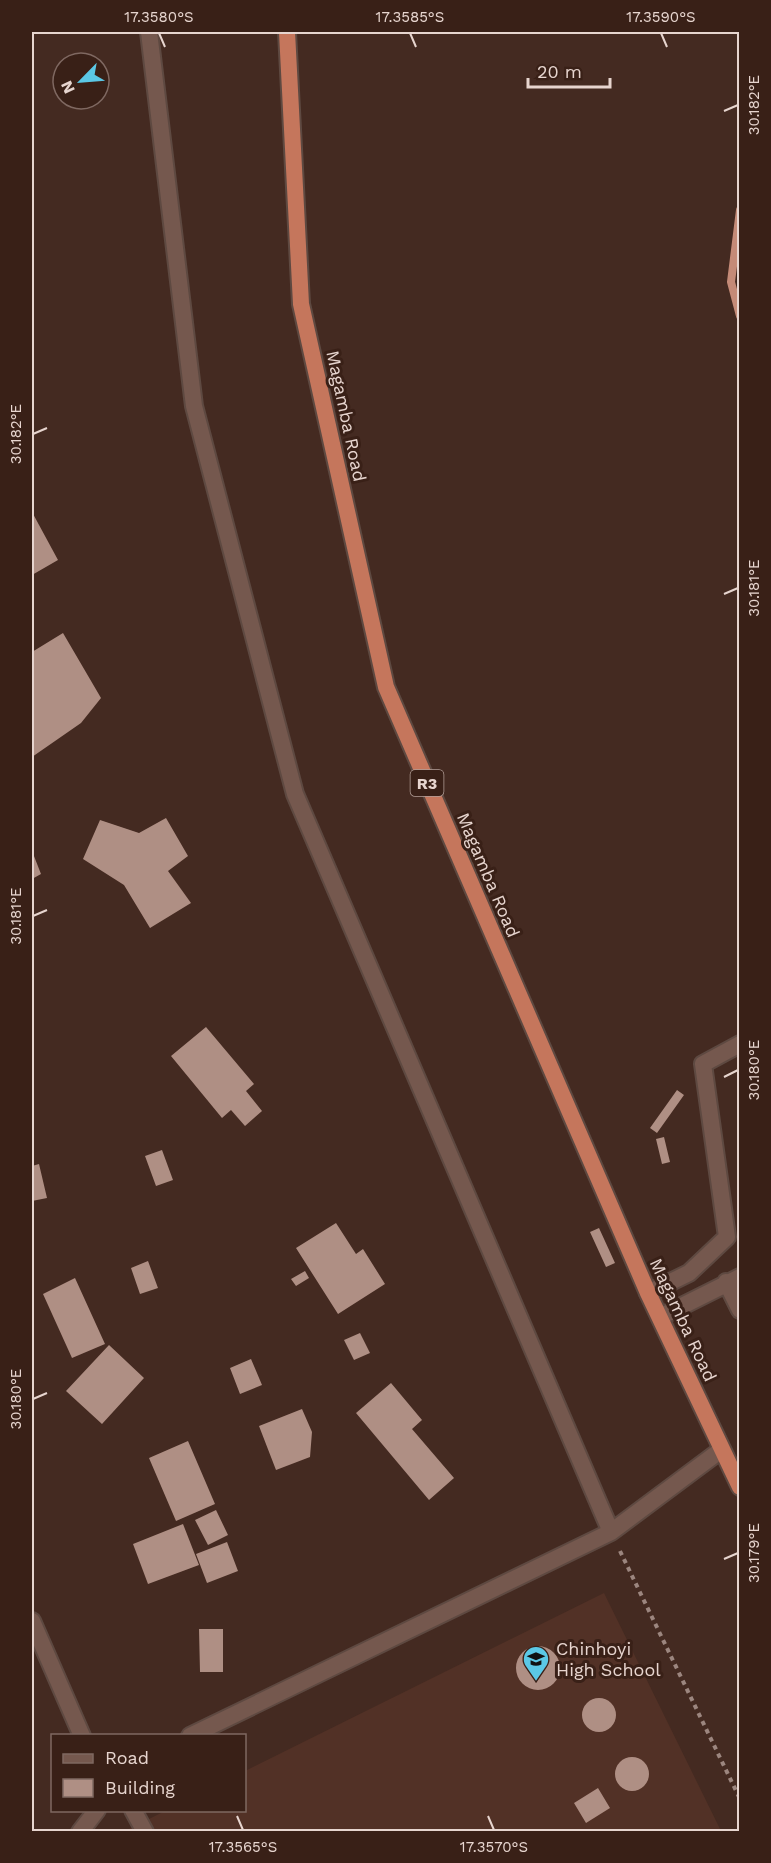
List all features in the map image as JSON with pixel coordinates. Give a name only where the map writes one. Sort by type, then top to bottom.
[{"type":"highway","name":"Magamba Road","points":[[287,32],[301,304],[386,687],[648,1293],[740,1487]]},
{"type":"street","points":[[149,32],[194,406],[295,794],[611,1532]]},
{"type":"street","points":[[648,1293],[689,1273],[734,1234],[703,1064],[740,1044]]},
{"type":"street","points":[[660,1317],[733,1280],[740,1310]]},
{"type":"street","points":[[194,1734],[611,1532],[721,1450]]},
{"type":"street","points":[[32,1620],[81,1734]]},
{"type":"street","points":[[80,1832],[95,1812]]},
{"type":"street","points":[[134,1812],[145,1832]]},
{"type":"path","points":[[611,1532],[740,1799]]},
{"type":"shaded area","name":"Chinhoyi High School","points":[[604,1593],[721,1831],[123,1832],[163,1812],[246,1812],[246,1771]]},
{"type":"building","points":[[32,512],[58,560],[32,575]]},
{"type":"building","points":[[63,633],[101,698],[81,723],[32,757],[32,652]]},
{"type":"building","points":[[166,818],[188,856],[168,871],[191,903],[150,928],[124,885],[83,859],[100,820],[139,833]]},
{"type":"building","points":[[32,851],[41,874],[32,879]]},
{"type":"building","points":[[206,1027],[254,1084],[246,1091],[262,1111],[245,1126],[231,1110],[222,1118],[171,1056]]},
{"type":"building","points":[[677,1090],[684,1095],[657,1133],[650,1128]]},
{"type":"building","points":[[664,1137],[670,1162],[662,1164],[656,1139]]},
{"type":"building","points":[[162,1150],[173,1180],[156,1186],[145,1156]]},
{"type":"building","points":[[39,1164],[47,1198],[32,1201],[32,1166]]},
{"type":"building","points":[[336,1223],[356,1254],[363,1249],[385,1284],[338,1314],[296,1248]]},
{"type":"building","points":[[599,1228],[615,1263],[606,1267],[590,1232]]},
{"type":"building","points":[[148,1261],[158,1288],[140,1294],[131,1268]]},
{"type":"building","points":[[305,1271],[309,1278],[296,1286],[291,1279]]},
{"type":"building","points":[[75,1278],[105,1344],[72,1358],[43,1294]]},
{"type":"building","points":[[360,1333],[370,1353],[354,1360],[344,1340]]},
{"type":"building","points":[[109,1345],[144,1378],[102,1424],[66,1391]]},
{"type":"building","points":[[251,1359],[262,1385],[240,1394],[230,1368]]},
{"type":"building","points":[[391,1383],[422,1420],[412,1429],[454,1478],[429,1500],[356,1413]]},
{"type":"building","points":[[302,1409],[312,1432],[310,1457],[276,1470],[259,1426]]},
{"type":"building","points":[[188,1441],[215,1504],[176,1521],[149,1458]]},
{"type":"building","points":[[216,1510],[228,1535],[208,1545],[195,1520]]},
{"type":"building","points":[[183,1524],[199,1565],[148,1584],[133,1544]]},
{"type":"building","points":[[227,1542],[238,1571],[207,1583],[196,1554]]},
{"type":"building","points":[[199,1629],[223,1629],[223,1672],[200,1672]]},
{"type":"building","points":[[538,1646],[547,1647],[554,1652],[559,1659],[559,1677],[554,1684],[547,1689],[538,1690],[529,1689],[522,1684],[517,1677],[516,1668],[517,1659],[522,1652],[529,1647]]},
{"type":"building","points":[[599,1698],[611,1703],[616,1715],[611,1727],[599,1732],[587,1727],[582,1715],[587,1703]]},
{"type":"building","points":[[632,1757],[644,1762],[649,1774],[644,1786],[632,1791],[620,1786],[615,1774],[620,1762]]},
{"type":"building","points":[[598,1788],[610,1808],[586,1823],[574,1803]]},
{"type":"waterway","points":[[740,210],[731,282],[740,316]]},
{"type":"place","name":"Chinhoyi High School","points":[[536,1682]]}]
